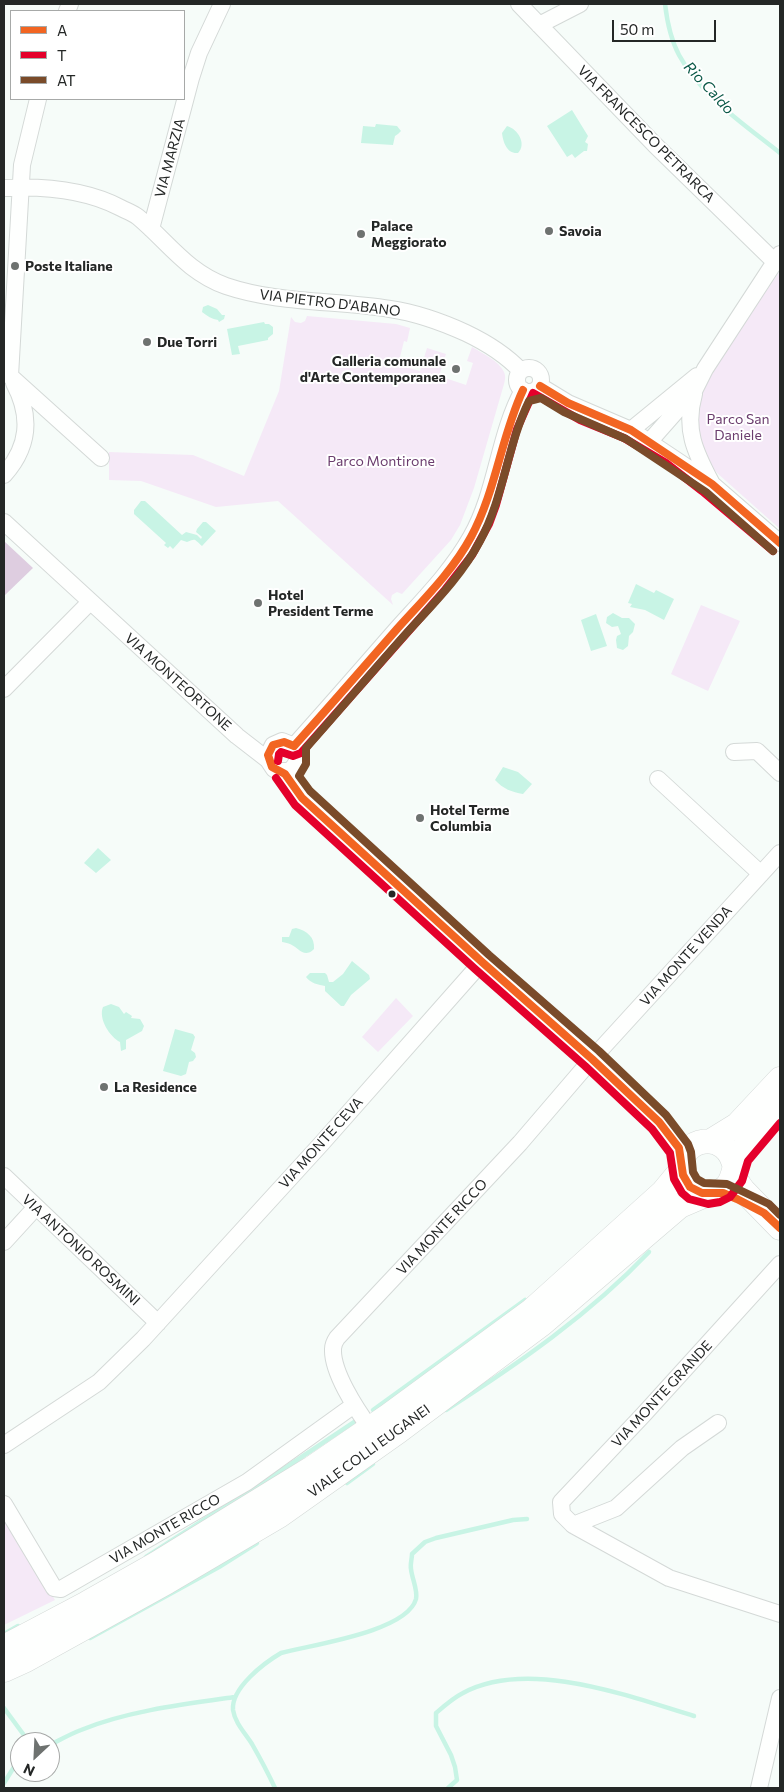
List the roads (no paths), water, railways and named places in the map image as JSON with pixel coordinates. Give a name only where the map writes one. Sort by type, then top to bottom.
[{"type":"main road","name":"VIALE COLLI EUGANEI","points":[[4,1647],[156,1564],[267,1496],[370,1428],[531,1311],[662,1192],[682,1165],[689,1149],[737,1125],[780,1079]]},
{"type":"main road","points":[[682,1165],[683,1175],[690,1187],[695,1191],[723,1183],[738,1156],[780,1109]]},
{"type":"main road","points":[[706,1142],[718,1143],[730,1153],[723,1183]]},
{"type":"main road","name":"VIALE COLLI EUGANEI","points":[[4,1670],[26,1660],[167,1582],[279,1516],[400,1431],[542,1324],[680,1206],[723,1183]]},
{"type":"main road","points":[[723,1183],[737,1198],[772,1221]]},
{"type":"street","name":"VIA MARZIA","points":[[151,229],[194,70],[209,30],[222,4]]},
{"type":"street","name":"VIA FRANCESCO PETRARCA","points":[[519,4],[655,145],[778,258]]},
{"type":"street","points":[[539,25],[580,4]]},
{"type":"street","points":[[4,475],[18,457],[25,434],[26,418],[24,406],[7,375],[25,149],[38,100]]},
{"type":"street","name":"VIA PIETRO D'ABANO","points":[[4,188],[48,188],[85,193],[111,202],[136,215],[184,261],[210,279],[226,286],[287,300],[390,309],[423,316],[486,342],[511,360],[521,371]]},
{"type":"street","points":[[712,484],[692,442],[690,410],[694,391],[705,369],[778,258]]},
{"type":"street","points":[[528,368],[537,371],[541,379],[540,386],[530,392],[523,390],[517,381],[521,371],[528,368]]},
{"type":"street","points":[[630,430],[705,369]]},
{"type":"street","points":[[7,375],[101,458]]},
{"type":"street","points":[[540,386],[568,403],[630,430],[649,442],[712,484],[780,543]]},
{"type":"street","points":[[294,746],[416,608],[464,549],[480,517],[510,419],[523,390]]},
{"type":"street","points":[[649,442],[694,391]]},
{"type":"street","name":"VIA MONTEORTONE","points":[[4,522],[237,736],[268,760],[274,769],[284,772],[302,798],[592,1059],[659,1122]]},
{"type":"street","points":[[4,689],[90,602]]},
{"type":"street","points":[[268,760],[269,750],[277,743],[288,742],[294,746],[298,754],[296,764],[289,771],[284,772]]},
{"type":"street","points":[[734,752],[757,751],[780,773]]},
{"type":"street","points":[[658,779],[761,874]]},
{"type":"street","name":"VIA MONTE VENDA","points":[[592,1059],[780,852]]},
{"type":"street","name":"VIA MONTE CEVA","points":[[4,1445],[99,1382],[158,1322],[322,1144],[482,962]]},
{"type":"street","name":"VIA MONTE RICCO","points":[[370,1428],[354,1405],[335,1364],[332,1347],[337,1338],[520,1143],[592,1059]]},
{"type":"street","points":[[659,1122],[684,1137],[706,1142]]},
{"type":"street","points":[[659,1122],[679,1148],[682,1165]]},
{"type":"street","name":"VIA ANTONIO ROSMINI","points":[[4,1176],[158,1322]]},
{"type":"street","points":[[4,1242],[36,1207]]},
{"type":"street","name":"VIA MONTE GRANDE","points":[[573,1525],[562,1514],[561,1502],[780,1264]]},
{"type":"street","name":"VIA MONTE RICCO","points":[[4,1504],[54,1588],[61,1589],[247,1482],[354,1405]]},
{"type":"street","points":[[573,1525],[616,1508],[682,1448],[718,1423]]},
{"type":"street","points":[[573,1525],[669,1578],[780,1614]]},
{"type":"street","points":[[759,1788],[780,1698]]},
{"type":"waterway","name":"Rio Caldo","points":[[665,4],[668,24],[674,43],[688,70],[711,97],[780,153]]},
{"type":"waterway","points":[[446,1410],[500,1375],[578,1317],[649,1252]]},
{"type":"waterway","points":[[373,1410],[525,1300]]},
{"type":"waterway","points":[[146,1557],[357,1420]]},
{"type":"waterway","points":[[347,1483],[373,1464]]},
{"type":"waterway","points":[[275,1788],[234,1715],[234,1702],[237,1693],[250,1677],[281,1653],[334,1641],[377,1628],[395,1620],[409,1610],[416,1599],[416,1588],[411,1567],[412,1554],[425,1542],[513,1520],[527,1519]]},
{"type":"waterway","points":[[90,1638],[219,1567],[257,1543]]},
{"type":"waterway","points":[[4,1634],[18,1626]]},
{"type":"waterway","points":[[448,1788],[457,1780],[455,1767],[436,1726],[436,1713],[459,1695],[489,1683],[517,1679],[578,1684],[639,1699],[694,1716]]},
{"type":"waterway","points":[[60,1740],[99,1723],[137,1713],[235,1697]]},
{"type":"waterway","points":[[4,1708],[22,1732]]},
{"type":"waterway","points":[[4,1783],[10,1773]]},
{"type":"place","name":"Savoia","points":[[549,231]]},
{"type":"place","name":"Palace Meggiorato","points":[[361,234]]},
{"type":"place","name":"Poste Italiane","points":[[15,266]]},
{"type":"place","name":"Due Torri","points":[[147,342]]},
{"type":"place","name":"Galleria comunale d'Arte Contemporanea","points":[[456,369]]},
{"type":"place","name":"Hotel President Terme","points":[[258,603]]},
{"type":"place","name":"Hotel Terme Columbia","points":[[420,818]]},
{"type":"place","name":"La Residence","points":[[104,1087]]},
{"type":"park label","name":"Parco San Daniele","points":[[738,428]]},
{"type":"park label","name":"Parco Montirone","points":[[381,461]]}]
